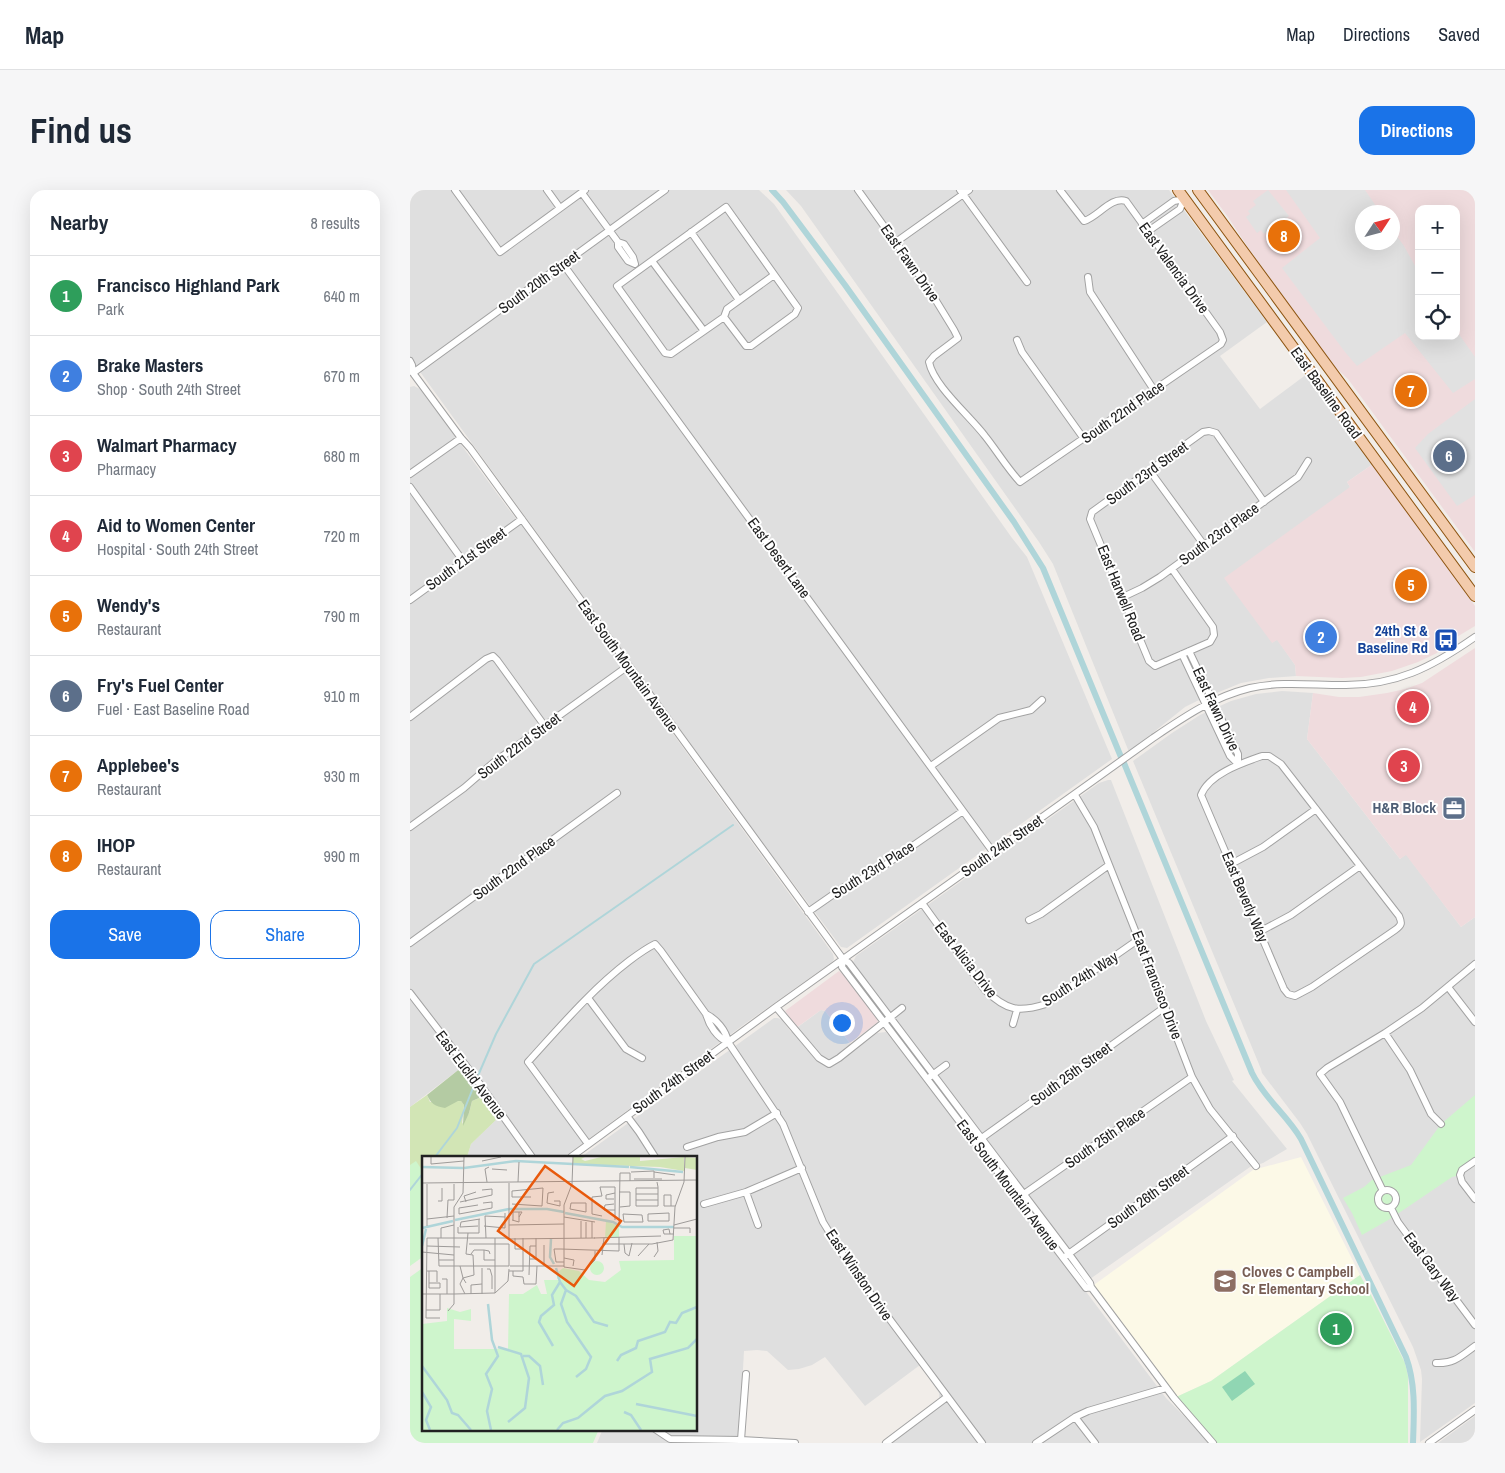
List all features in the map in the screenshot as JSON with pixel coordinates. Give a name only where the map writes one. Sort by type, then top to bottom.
[{"type":"main road","name":"East Baseline Road","points":[[1178,190],[1475,596]]},
{"type":"main road","name":"East Baseline Road","points":[[1198,190],[1475,567]]},
{"type":"main road","points":[[1184,199],[1198,190]]},
{"type":"main road","points":[[1378,464],[1391,454]]},
{"type":"street","points":[[455,190],[500,252],[583,191],[618,242],[618,247],[628,261],[637,267]]},
{"type":"street","points":[[547,190],[560,208]]},
{"type":"street","name":"South 20th Street","points":[[412,375],[665,190]]},
{"type":"street","name":"East Fawn Drive","points":[[858,190],[927,286],[958,338],[934,356],[929,362],[930,369],[947,393],[984,435],[1020,482]]},
{"type":"street","points":[[896,242],[962,192],[969,190]]},
{"type":"street","name":"East Valencia Drive","points":[[1060,190],[1084,220],[1090,219],[1115,201],[1126,202],[1220,332],[1223,340]]},
{"type":"street","points":[[962,192],[1028,282]]},
{"type":"street","points":[[1142,224],[1174,200],[1184,199],[1180,210],[1147,232]]},
{"type":"street","points":[[724,317],[746,346],[751,346],[796,314],[798,308],[726,207],[652,260],[637,267],[617,286],[665,352],[671,354],[724,317],[727,309],[774,276]]},
{"type":"street","points":[[691,232],[739,300]]},
{"type":"street","points":[[652,260],[704,331]]},
{"type":"street","name":"East Desert Lane","points":[[563,264],[993,852]]},
{"type":"street","points":[[1088,277],[1090,292],[1154,390]]},
{"type":"street","points":[[1017,340],[1022,352],[1084,438]]},
{"type":"street","name":"South 22nd Place","points":[[1020,482],[1221,344],[1223,340]]},
{"type":"street","name":"East South Mountain Avenue","points":[[410,361],[412,375],[470,448],[843,960],[849,962],[890,1017],[930,1077]]},
{"type":"street","name":"South 23rd Street","points":[[1090,519],[1092,512],[1203,432],[1209,431],[1216,434],[1264,502]]},
{"type":"street","points":[[410,474],[461,438]]},
{"type":"street","name":"South 23rd Place","points":[[1123,597],[1142,588],[1172,569],[1264,502],[1298,477],[1308,461]]},
{"type":"street","points":[[1150,471],[1204,545]]},
{"type":"street","points":[[410,487],[463,561]]},
{"type":"street","name":"South 21st Street","points":[[410,600],[522,519]]},
{"type":"street","name":"East Harwell Road","points":[[1090,519],[1149,661],[1155,666],[1185,652]]},
{"type":"street","points":[[1172,569],[1213,627],[1214,635],[1210,642],[1185,652]]},
{"type":"street","name":"South 24th Street","points":[[572,1156],[993,852],[1166,729],[1206,704],[1244,690],[1272,684],[1364,684],[1398,678],[1429,666],[1475,636]]},
{"type":"street","name":"East Fawn Drive","points":[[1185,652],[1213,700],[1238,754],[1238,764]]},
{"type":"street","name":"East Fawn Drive","points":[[1185,652],[1230,756],[1238,764]]},
{"type":"street","points":[[410,717],[486,659],[493,656],[544,726]]},
{"type":"street","name":"South 22nd Street","points":[[410,827],[464,788],[493,763],[628,666]]},
{"type":"street","points":[[931,766],[999,718],[1031,710],[1042,700]]},
{"type":"street","points":[[1238,764],[1262,756],[1274,758],[1281,764],[1360,866],[1291,915],[1259,932]]},
{"type":"street","name":"East Beverly Way","points":[[1238,764],[1215,778],[1203,789],[1201,795],[1284,989],[1291,996],[1300,994],[1312,987],[1401,926],[1402,922],[1399,916],[1360,866]]},
{"type":"street","name":"South 22nd Place","points":[[410,943],[617,793]]},
{"type":"street","name":"East Francisco Drive","points":[[1075,795],[1090,818],[1192,1077],[1210,1109],[1256,1166]]},
{"type":"street","points":[[1232,864],[1263,847],[1316,809]]},
{"type":"street","name":"South 23rd Place","points":[[808,912],[844,887],[875,872],[963,810]]},
{"type":"street","points":[[1029,920],[1041,914],[1109,865]]},
{"type":"street","name":"East Alicia Drive","points":[[922,903],[986,990],[998,1002],[1017,1010]]},
{"type":"street","name":"South 24th Way","points":[[1017,1010],[1029,1010],[1046,1004],[1139,939]]},
{"type":"street","name":"East Winston Drive","points":[[588,998],[615,972],[655,944],[706,1014],[714,1018],[714,1023],[722,1040],[728,1042],[777,1113],[802,1168],[823,1222],[850,1266],[982,1443]]},
{"type":"street","name":"East South Mountain Avenue","points":[[843,960],[842,967],[884,1022],[930,1077],[1066,1256],[1090,1283],[1090,1287],[1166,1388],[1213,1443]]},
{"type":"street","points":[[1441,1124],[1431,1114],[1410,1070],[1385,1033],[1422,1008],[1475,964]]},
{"type":"street","points":[[1448,987],[1475,1022]]},
{"type":"street","name":"East Euclid Avenue","points":[[410,993],[477,1080],[531,1156]]},
{"type":"street","points":[[588,1144],[528,1062],[588,998],[626,1049],[642,1058]]},
{"type":"street","name":"South 25th Street","points":[[979,1140],[1165,1006]]},
{"type":"street","points":[[776,1007],[819,1058],[829,1064],[902,1008]]},
{"type":"street","points":[[1013,1024],[1017,1010]]},
{"type":"street","name":"East Gary Way","points":[[1383,1191],[1340,1102],[1320,1074],[1385,1033]]},
{"type":"street","points":[[930,1077],[946,1065]]},
{"type":"street","name":"South 25th Place","points":[[1021,1196],[1192,1077]]},
{"type":"street","points":[[687,1147],[718,1137],[745,1132],[777,1113]]},
{"type":"street","points":[[627,1116],[654,1156]]},
{"type":"street","name":"South 26th Street","points":[[1066,1256],[1232,1136]]},
{"type":"street","points":[[1475,1161],[1462,1170],[1460,1175],[1462,1182],[1475,1198]]},
{"type":"street","points":[[704,1204],[746,1192],[802,1168]]},
{"type":"street","name":"East Gary Way","points":[[1390,1190],[1396,1196],[1395,1204],[1391,1208],[1382,1207],[1378,1202],[1378,1196],[1383,1191],[1390,1190]]},
{"type":"street","points":[[746,1192],[758,1225]]},
{"type":"street","name":"East Gary Way","points":[[1391,1208],[1398,1222],[1475,1325]]},
{"type":"street","points":[[1436,1362],[1446,1363],[1454,1360],[1475,1346]]},
{"type":"street","points":[[741,1440],[746,1374]]},
{"type":"street","points":[[1036,1443],[1075,1417],[1088,1411],[1166,1388]]},
{"type":"street","points":[[886,1443],[948,1397]]},
{"type":"street","points":[[1428,1443],[1475,1410]]},
{"type":"street","points":[[1075,1417],[1095,1443]]},
{"type":"street","points":[[655,1430],[670,1439],[795,1443]]},
{"type":"shaded area","points":[[410,190],[759,190],[774,204],[1027,557],[1112,759],[847,948],[841,947],[754,831],[410,358]]},
{"type":"shaded area","points":[[786,190],[1169,190],[1267,322],[1220,356],[1260,409],[1307,374],[1373,464],[1347,482],[1350,487],[1272,643],[1277,639],[1295,665],[1296,676],[1241,683],[1197,701],[1185,707],[1129,752],[1053,564],[801,206]]},
{"type":"shaded area","points":[[1208,190],[1475,190],[1475,552],[1348,379],[1335,367]]},
{"type":"shaded area","points":[[1268,190],[1289,216],[1264,234],[1261,230],[1257,233],[1246,217],[1250,214],[1248,211],[1256,205],[1253,201]]},
{"type":"shaded area","points":[[1286,190],[1365,190],[1375,205],[1355,205],[1355,250],[1400,250],[1400,241],[1415,266],[1415,340],[1460,340],[1460,336],[1475,357],[1475,379],[1453,393],[1405,333],[1357,366],[1282,268],[1320,238]]},
{"type":"shaded area","points":[[414,386],[420,389],[833,954],[834,959],[832,962],[565,1156],[467,1156],[471,1144],[498,1118],[462,1067],[410,1107],[410,387]]},
{"type":"shaded area","points":[[1475,399],[1475,495],[1457,506],[1415,448],[1428,434]]},
{"type":"shaded area","points":[[1373,464],[1475,606],[1475,626],[1445,644],[1437,653],[1392,671],[1361,677],[1342,678],[1296,676],[1295,665],[1277,640],[1272,643],[1224,578],[1350,487],[1347,482]]},
{"type":"shaded area","points":[[1475,648],[1475,917],[1461,927],[1406,855],[1400,859],[1307,739],[1313,693],[1339,697],[1359,697],[1405,689],[1422,683]]},
{"type":"shaded area","points":[[1282,691],[1313,693],[1307,739],[1400,859],[1406,854],[1461,927],[1475,917],[1475,1403],[1420,1442],[1422,1379],[1413,1347],[1307,1134],[1262,1073],[1133,761],[1200,715],[1231,701],[1256,694]]},
{"type":"shaded area","points":[[1111,780],[1206,1021],[1234,1080],[1232,1081],[1287,1149],[1263,1163],[1250,1167],[1090,1279],[853,962],[856,956],[1099,783]]},
{"type":"shaded area","points":[[839,971],[845,976],[878,1022],[850,1043],[825,1011],[821,1010],[796,1028],[785,1011]]},
{"type":"shaded area","points":[[821,1010],[825,1011],[855,1050],[877,1033],[886,1032],[941,1099],[1166,1398],[1211,1443],[892,1443],[940,1406],[939,1393],[920,1365],[865,1406],[825,1357],[812,1365],[788,1370],[767,1351],[757,1350],[744,1351],[739,1440],[761,1443],[597,1443],[602,1430],[698,1430],[698,1156],[582,1156],[774,1018],[782,1020],[791,1032]]},
{"type":"shaded area","name":"Cloves C Campbell Sr Elementary School","points":[[1301,1157],[1360,1275],[1211,1381],[1174,1398],[1091,1287],[1253,1170]]},
{"type":"shaded area","points":[[1475,1416],[1475,1443],[1438,1443]]},
{"type":"green space","points":[[462,1067],[479,1091],[479,1098],[472,1101],[463,1126],[464,1105],[461,1101],[445,1108],[434,1104],[427,1095]]},
{"type":"green space","points":[[479,1091],[498,1118],[471,1144],[467,1156],[422,1156],[422,1230],[410,1232],[410,1107],[427,1095],[430,1102],[461,1101],[464,1105],[462,1124],[469,1113],[472,1101],[479,1098]]},
{"type":"green space","points":[[1475,1095],[1475,1161],[1460,1175],[1452,1177],[1390,1219],[1362,1235],[1343,1198],[1364,1187],[1372,1180],[1411,1165],[1441,1124]]},
{"type":"green space","points":[[416,1161],[422,1170],[422,1257],[410,1266],[410,1165]]},
{"type":"green space","points":[[422,1268],[422,1430],[599,1430],[593,1443],[410,1443],[410,1277]]},
{"type":"green space","points":[[1360,1275],[1405,1363],[1408,1376],[1408,1443],[1213,1443],[1174,1398],[1211,1381]]},
{"type":"green space","points":[[1245,1371],[1255,1384],[1232,1401],[1222,1387]]},
{"type":"waterway","points":[[772,190],[845,285],[1014,522],[1043,568],[1121,757]]},
{"type":"waterway","points":[[1124,763],[1252,1073],[1301,1139],[1406,1357],[1413,1388],[1413,1443]]},
{"type":"waterway","points":[[477,1078],[496,1034],[534,964],[733,825]]},
{"type":"waterway","points":[[436,1156],[457,1128],[475,1083]]},
{"type":"waterway","points":[[410,1190],[422,1175]]},
{"type":"place","name":"IHOP","points":[[1284,236]]},
{"type":"place","name":"Applebee's","points":[[1411,391]]},
{"type":"place","name":"Fry's Fuel Center","points":[[1449,456]]},
{"type":"place","name":"Wendy's","points":[[1411,585]]},
{"type":"place","name":"Brake Masters","points":[[1321,637]]},
{"type":"place","name":"24th St & Baseline Rd","points":[[1446,640]]},
{"type":"place","name":"Aid to Women Center","points":[[1413,707]]},
{"type":"place","name":"Walmart Pharmacy","points":[[1404,766]]},
{"type":"place","name":"H&R Block","points":[[1454,808]]},
{"type":"place","name":"Cloves C Campbell Sr Elementary School","points":[[1225,1281]]},
{"type":"place","name":"Francisco Highland Park","points":[[1336,1329]]}]
